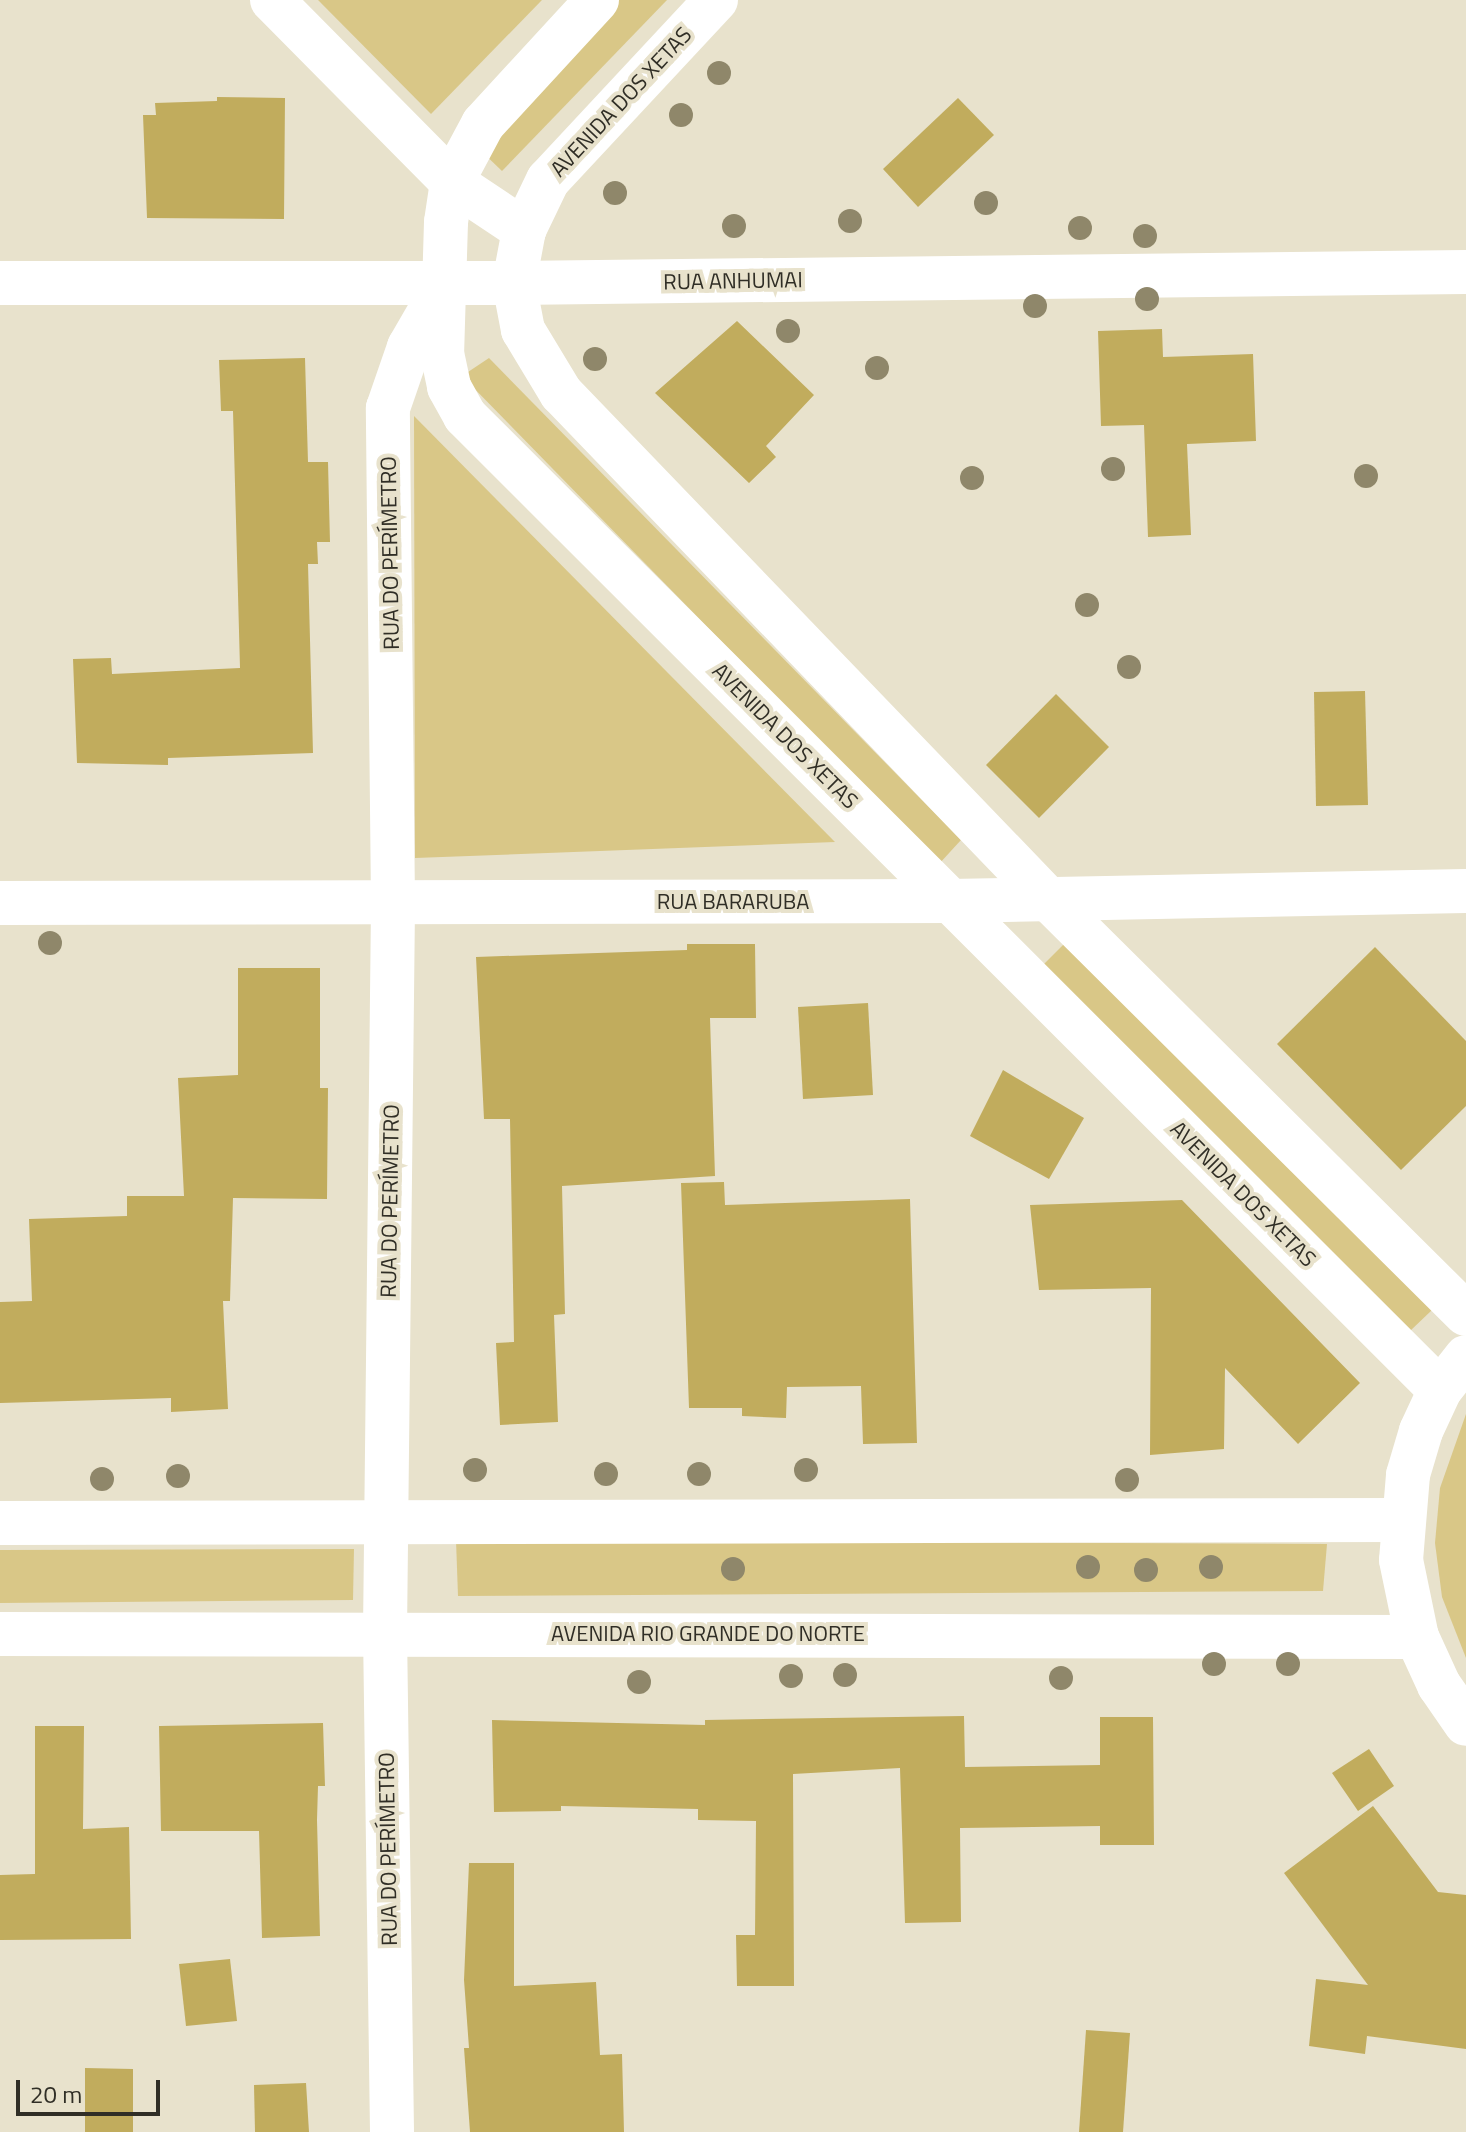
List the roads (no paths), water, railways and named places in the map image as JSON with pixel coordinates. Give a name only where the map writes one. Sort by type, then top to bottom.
[{"type":"street","points":[[272,0],[452,182],[524,230]]},
{"type":"street","name":"AVENIDA DOS XETAS","points":[[597,0],[483,124],[452,182],[446,222],[442,353],[449,387],[465,416],[950,901],[1453,1374]]},
{"type":"street","name":"AVENIDA DOS XETAS","points":[[716,0],[548,180],[524,230],[514,283],[523,330],[561,393],[1045,896],[1466,1314]]},
{"type":"street","name":"RUA ANHUMAI","points":[[0,283],[514,283],[1466,272]]},
{"type":"street","name":"RUA DO PERÍMETRO","points":[[392,2132],[385,1633],[393,903],[388,408],[409,347],[446,283]]},
{"type":"street","name":"RUA BARARUBA","points":[[0,903],[950,901],[1045,896],[1466,891]]},
{"type":"street","points":[[1453,1374],[1421,1431],[1401,1520],[1401,1560],[1417,1637],[1439,1685],[1466,1724]]},
{"type":"street","points":[[0,1523],[1401,1520]]},
{"type":"street","name":"AVENIDA RIO GRANDE DO NORTE","points":[[0,1634],[1417,1637]]}]
